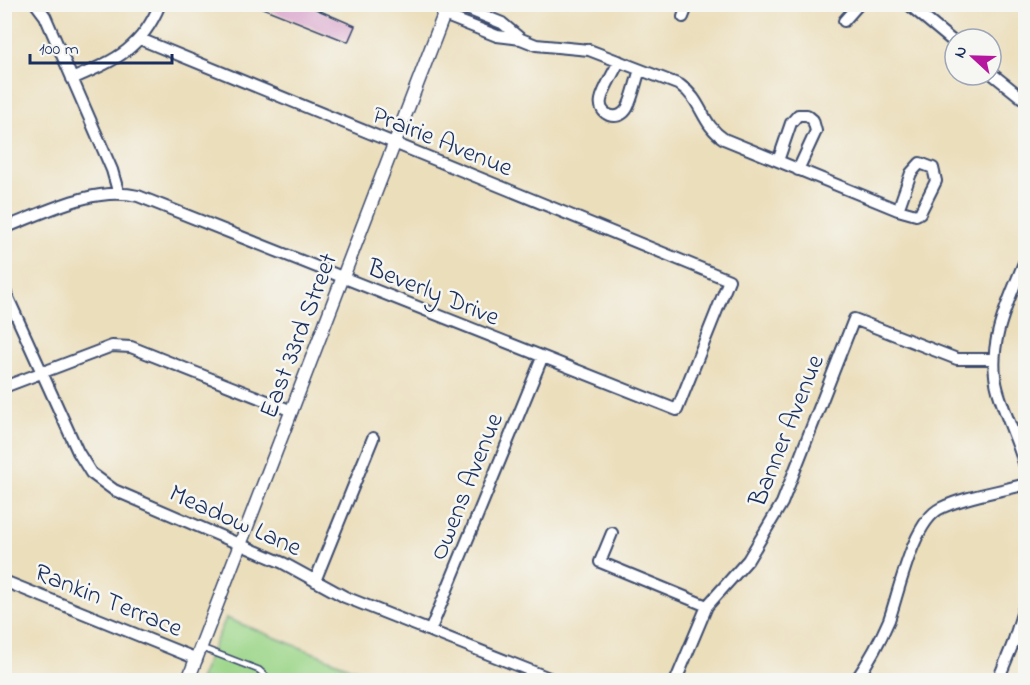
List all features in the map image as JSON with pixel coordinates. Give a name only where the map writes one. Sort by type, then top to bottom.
[{"type":"street","points":[[36,4],[45,16],[112,170],[118,192]]},
{"type":"street","points":[[72,79],[115,60],[140,39],[160,4]]},
{"type":"street","points":[[455,4],[497,21],[521,39]]},
{"type":"street","points":[[683,16],[688,4]]},
{"type":"street","points":[[844,21],[859,4]]},
{"type":"street","points":[[908,4],[943,33]]},
{"type":"street","points":[[446,10],[491,34],[521,39],[536,45],[589,50],[680,85],[692,94],[705,121],[724,139],[898,210],[916,215],[920,213],[936,182],[933,168],[920,164],[913,168],[898,210]]},
{"type":"street","name":"East 33rd Street","points":[[188,681],[446,10]]},
{"type":"street","points":[[491,34],[497,21]]},
{"type":"street","name":"Prairie Avenue","points":[[140,39],[729,280],[677,410]]},
{"type":"street","points":[[619,62],[600,102],[602,111],[606,115],[619,115],[627,109],[640,70]]},
{"type":"street","points":[[1003,83],[1026,101]]},
{"type":"street","points":[[778,161],[791,123],[798,115],[807,115],[813,120],[816,131],[798,170]]},
{"type":"street","name":"Beverly Drive","points":[[4,228],[68,204],[118,192],[166,205],[542,358],[677,410]]},
{"type":"street","points":[[1026,258],[1000,326],[994,359],[999,392],[1026,470]]},
{"type":"street","name":"Meadow Lane","points":[[4,289],[78,452],[92,473],[114,490],[283,562],[345,597],[554,681]]},
{"type":"street","name":"Banner Avenue","points":[[676,681],[707,606],[748,560],[783,503],[854,319],[957,358],[994,359]]},
{"type":"street","points":[[4,387],[112,346],[130,347],[292,411]]},
{"type":"street","name":"Owens Avenue","points":[[430,631],[542,358]]},
{"type":"street","points":[[315,581],[373,438]]},
{"type":"street","points":[[856,681],[870,661],[888,620],[924,524],[938,509],[1026,484]]},
{"type":"street","points":[[612,533],[600,562],[707,606]]},
{"type":"street","name":"Rankin Terrace","points":[[4,581],[199,654]]},
{"type":"street","points":[[998,681],[1026,601]]},
{"type":"lane","points":[[199,654],[259,670],[270,681]]},
{"type":"green space","points":[[226,618],[382,680],[199,680]]},
{"type":"building","points":[[304,4],[355,26],[348,42],[255,5]]}]
